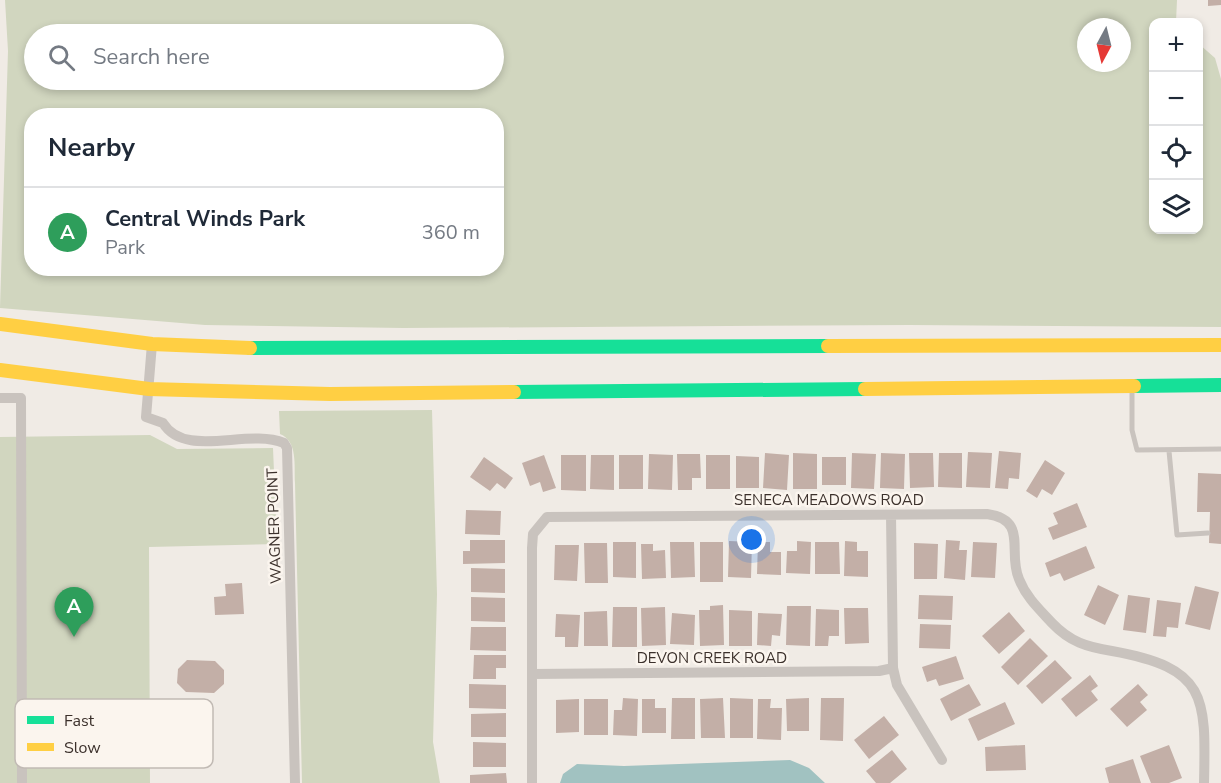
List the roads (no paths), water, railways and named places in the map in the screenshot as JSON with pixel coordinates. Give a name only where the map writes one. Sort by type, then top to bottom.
[{"type":"main road","points":[[0,324],[152,344],[284,349],[1221,345]]},
{"type":"main road","points":[[0,370],[149,389],[330,394],[1221,386]]},
{"type":"street","points":[[149,389],[152,344]]},
{"type":"street","name":"WAGNER POINT","points":[[149,389],[146,417],[163,423],[169,433],[179,438],[204,441],[266,437],[284,443],[286,448],[296,783]]},
{"type":"street","points":[[0,398],[21,398],[22,699]]},
{"type":"street","name":"SENECA MEADOWS ROAD","points":[[532,783],[532,548],[533,534],[547,517],[987,514],[1006,520],[1015,541],[1017,576],[1025,592],[1062,633],[1073,642],[1088,647],[1148,658],[1167,665],[1185,677],[1196,695],[1203,715],[1204,783]]},
{"type":"street","points":[[891,515],[892,668],[897,686],[942,760]]},
{"type":"street","name":"DEVON CREEK ROAD","points":[[532,674],[879,671],[892,668]]},
{"type":"street","points":[[22,768],[22,783]]},
{"type":"lane","points":[[1132,386],[1134,446],[1141,452],[1221,449]]},
{"type":"lane","points":[[1169,451],[1177,535],[1208,533]]},
{"type":"water","points":[[790,760],[809,768],[825,783],[560,783],[563,774],[577,764],[624,766]]},
{"type":"place","name":"Central Winds Park","points":[[74,637]]}]
